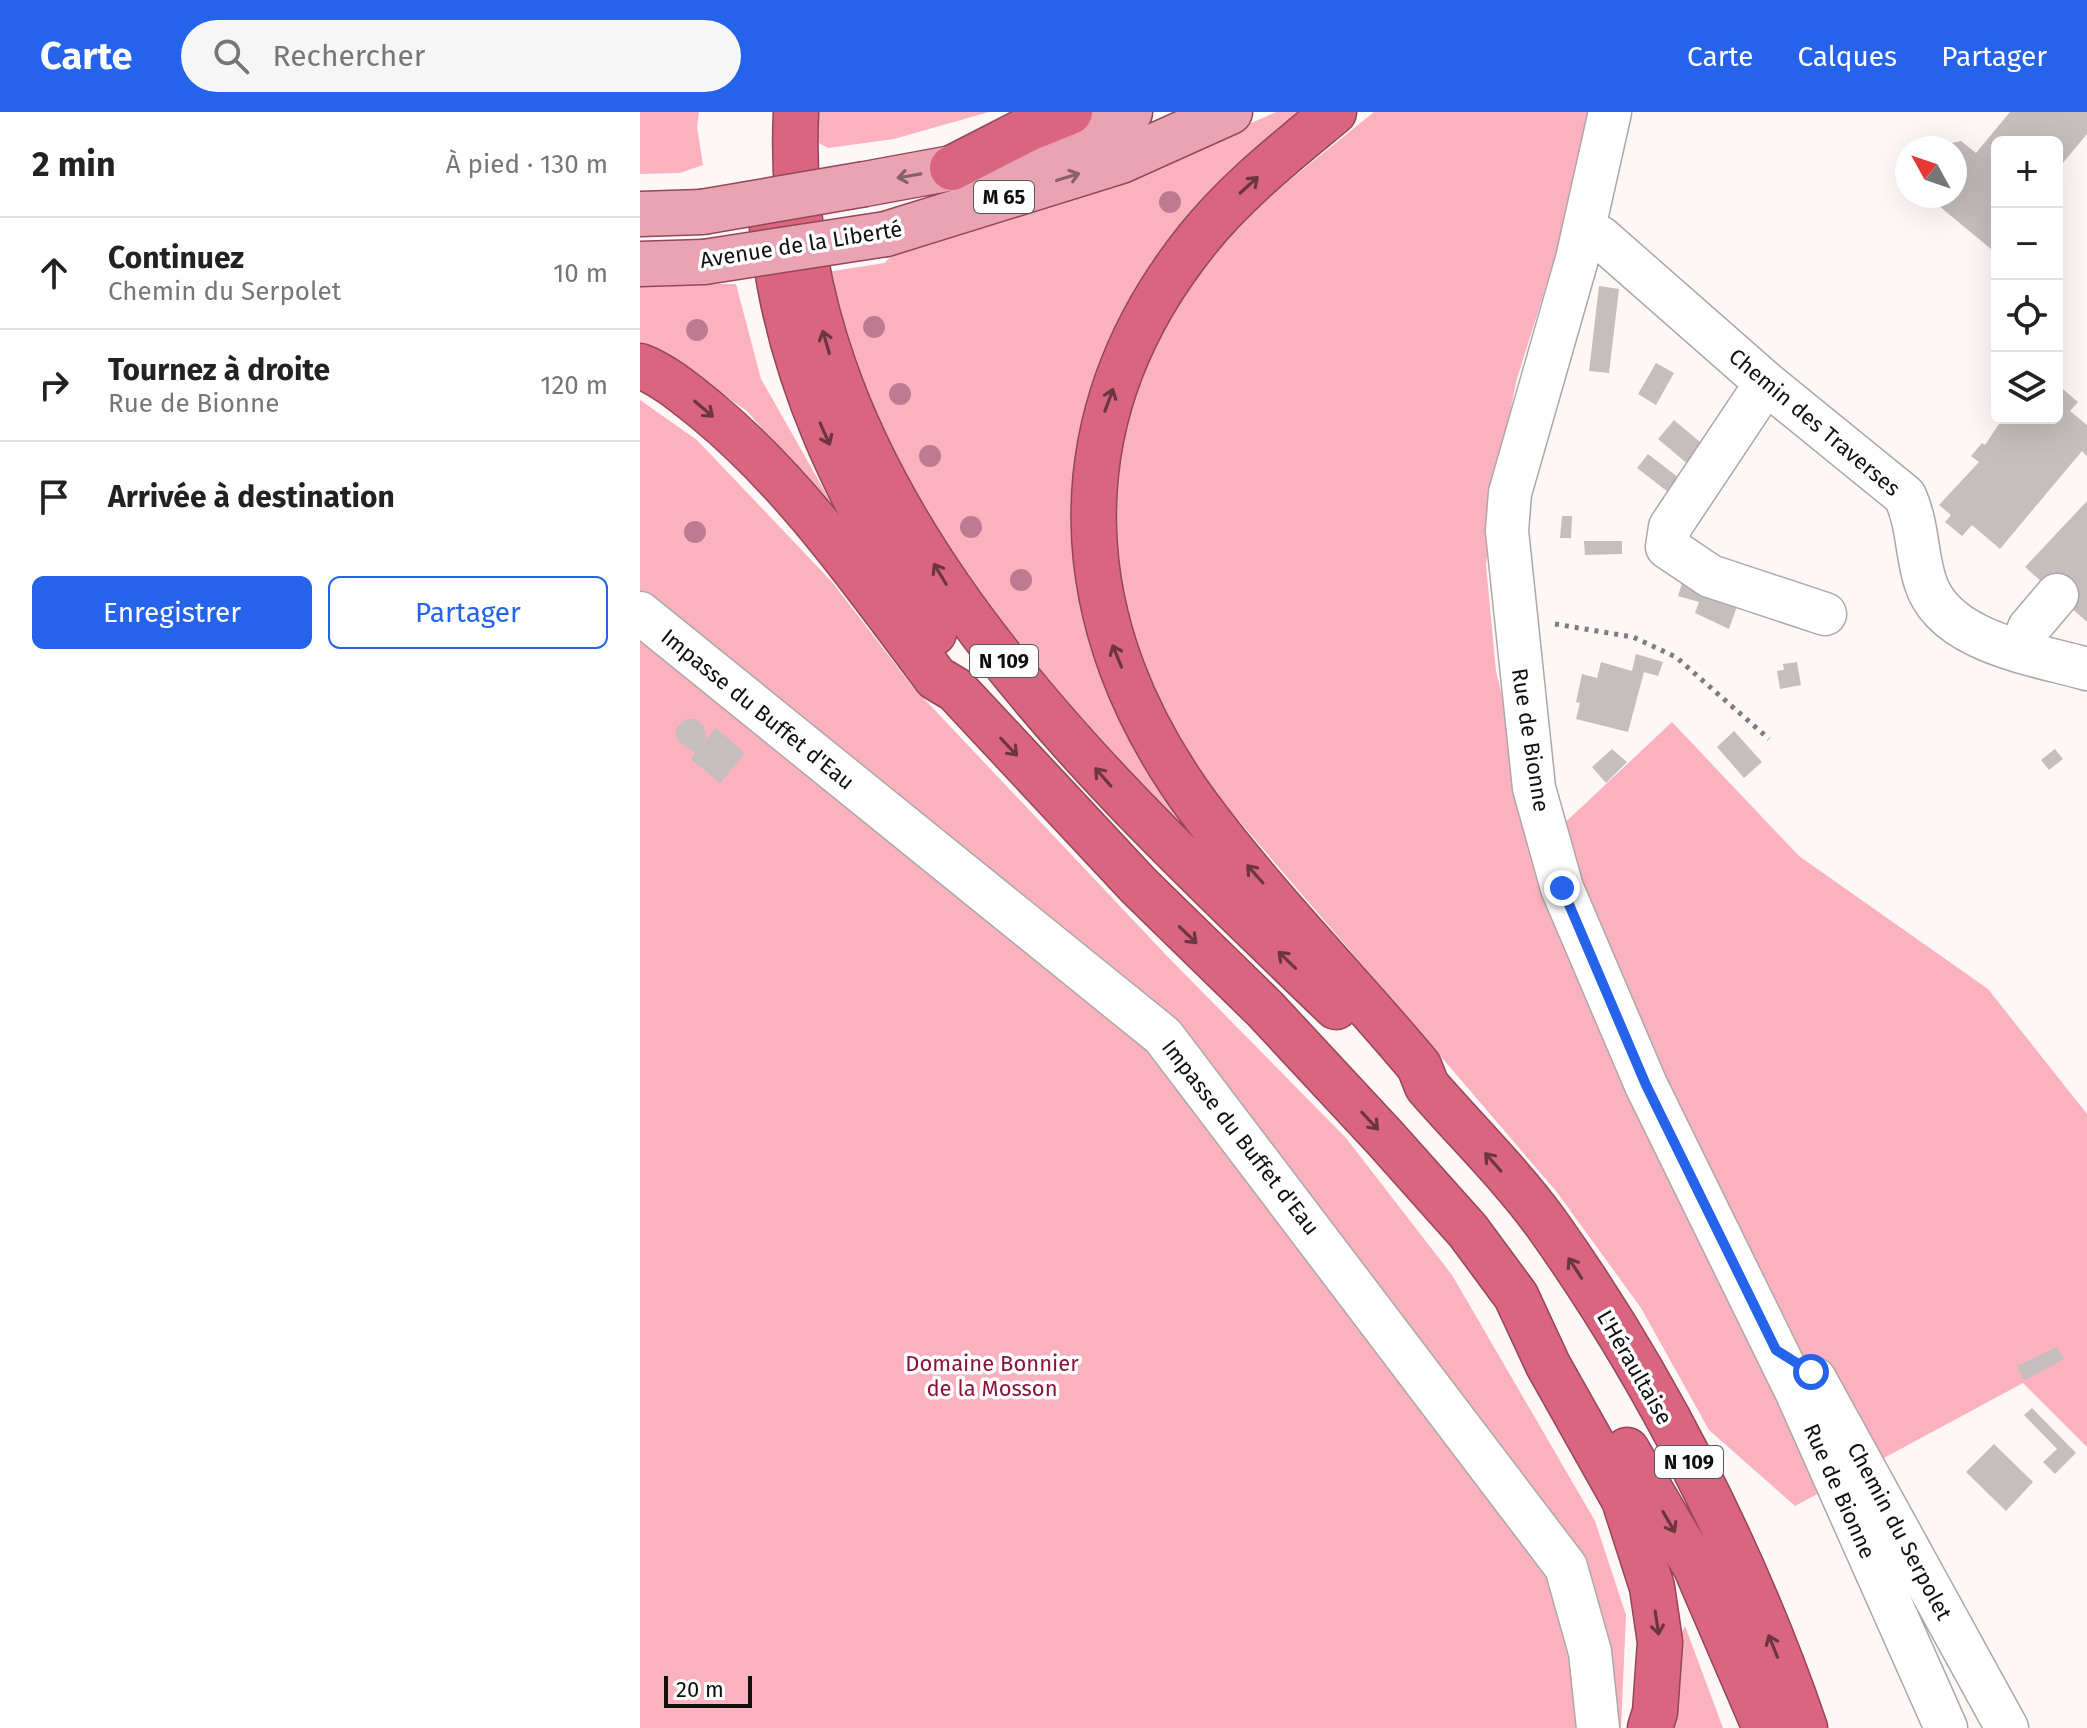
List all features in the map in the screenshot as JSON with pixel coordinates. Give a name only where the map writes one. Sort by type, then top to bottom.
[{"type":"highway","name":"N 109","points":[[768,112],[767,151],[777,283],[810,401],[859,510],[954,665],[956,690]]},
{"type":"highway","name":"N 109","points":[[796,112],[797,224],[810,287],[836,374],[860,434],[960,608],[1117,793],[1408,1079],[1427,1086]]},
{"type":"highway","points":[[952,168],[1028,129],[1070,112]]},
{"type":"highway","name":"N 109","points":[[1334,112],[1242,191],[1198,239],[1156,296],[1124,359],[1103,419],[1094,498],[1096,572],[1112,647],[1166,758],[1217,829],[1419,1066],[1427,1086]]},
{"type":"highway","name":"N 109","points":[[640,366],[702,407],[776,476],[834,544],[936,678],[956,690],[1139,886],[1265,1009],[1468,1231],[1516,1296],[1572,1357],[1696,1568],[1765,1728]]},
{"type":"highway","name":"L'Héraultaise","points":[[1427,1086],[1545,1221],[1618,1332],[1731,1540],[1805,1728]]},
{"type":"highway","points":[[1516,1296],[1548,1365],[1624,1500],[1652,1587],[1660,1642],[1655,1712],[1650,1728]]},
{"type":"main road","name":"M 65","points":[[640,214],[702,212],[952,168],[1061,141],[1130,112]]},
{"type":"main road","name":"Avenue de la Liberté","points":[[640,264],[704,262],[886,234],[1121,161],[1230,112]]},
{"type":"street","name":"Rue de Bionne","points":[[1610,112],[1585,228],[1510,493],[1507,531],[1534,788],[1562,888],[1646,1085],[1776,1350],[1946,1728]]},
{"type":"street","name":"Chemin des Traverses","points":[[1585,228],[1601,238],[1766,383],[1905,496],[1916,520],[1925,580],[1939,610],[1968,629],[2087,669]]},
{"type":"street","points":[[1766,383],[1670,527],[1667,547],[1710,576],[1825,614]]},
{"type":"street","points":[[2021,649],[2029,628],[2057,595]]},
{"type":"street","name":"Impasse du Buffet d'Eau","points":[[640,613],[1163,1036],[1566,1567],[1590,1652],[1598,1728]]},
{"type":"street","name":"Chemin du Serpolet","points":[[1776,1350],[1811,1372],[2007,1728]]},
{"type":"path","points":[[1555,624],[1633,637],[1676,657],[1769,739]]},
{"type":"green space","points":[[640,112],[699,112],[697,127],[703,165],[680,173],[640,174]]},
{"type":"green space","points":[[813,112],[989,112],[894,139],[828,148],[809,138]]},
{"type":"green space","points":[[1276,112],[1316,112],[1184,232],[1082,576],[1274,919],[1132,777],[977,596],[869,431],[820,273],[885,263],[896,250],[1159,164]]},
{"type":"green space","points":[[1374,112],[1591,112],[1567,219],[1516,382],[1494,498],[1486,565],[1496,671],[1538,848],[1672,722],[1799,856],[1988,989],[2087,1114],[2087,1447],[2023,1383],[1795,1506],[1709,1430],[1641,1308],[1556,1191],[1191,765],[1149,689],[1117,569],[1113,502],[1123,426],[1141,371],[1172,310],[1211,254],[1255,208]]},
{"type":"green space","points":[[640,284],[736,284],[761,379],[840,518],[747,411],[664,355],[640,345]]},
{"type":"green space","name":"Domaine Bonnier de la Mosson","points":[[640,400],[697,440],[832,582],[912,686],[1167,956],[1346,1138],[1452,1275],[1595,1521],[1626,1615],[1621,1728],[640,1728]]},
{"type":"green space","points":[[1685,1626],[1723,1728],[1669,1728],[1677,1641]]},
{"type":"building","points":[[2010,112],[2087,112],[2087,134],[2063,163],[2063,136],[1991,136],[1991,249],[1941,208],[1967,208],[1967,146],[1976,153]]},
{"type":"building","points":[[1599,286],[1619,289],[1609,373],[1589,371]]},
{"type":"building","points":[[1656,363],[1674,373],[1656,405],[1638,394]]},
{"type":"building","points":[[2063,389],[2078,402],[2070,411],[2087,425],[2087,456],[2082,451],[2000,549],[1972,525],[1962,536],[1945,522],[1951,515],[1939,505],[1979,462],[1971,456],[1982,443],[1985,445],[1999,424],[2063,424]]},
{"type":"building","points":[[1674,420],[1706,447],[1690,466],[1658,439]]},
{"type":"building","points":[[1648,454],[1679,478],[1668,492],[1637,468]]},
{"type":"building","points":[[2087,501],[2087,622],[2025,567]]},
{"type":"building","points":[[1562,516],[1572,516],[1571,538],[1560,538]]},
{"type":"building","points":[[1584,541],[1622,541],[1622,554],[1585,555]]},
{"type":"building","points":[[1684,577],[1740,598],[1729,629],[1695,613],[1699,602],[1678,596]]},
{"type":"building","points":[[1636,654],[1663,662],[1658,676],[1644,672],[1628,732],[1576,719],[1582,674],[1597,678],[1601,662],[1632,671]]},
{"type":"building","points":[[1797,662],[1801,685],[1780,689],[1777,671],[1784,670],[1783,664]]},
{"type":"building","points":[[686,719],[695,719],[704,726],[706,738],[701,745],[716,728],[745,753],[720,783],[691,759],[695,753],[677,740],[676,729]]},
{"type":"building","points":[[1734,731],[1762,762],[1744,778],[1717,747]]},
{"type":"building","points":[[1612,749],[1627,762],[1606,783],[1592,767]]},
{"type":"building","points":[[2055,749],[2063,759],[2049,770],[2041,760]]},
{"type":"building","points":[[2057,1347],[2064,1359],[2025,1380],[2022,1377],[2017,1366]]},
{"type":"building","points":[[2032,1408],[2076,1453],[2055,1474],[2043,1462],[2057,1449],[2024,1415]]},
{"type":"building","points":[[1994,1444],[2033,1482],[2006,1511],[1966,1472]]},
{"type":"route","points":[[1562,888],[1646,1085],[1776,1350],[1811,1372]]}]
